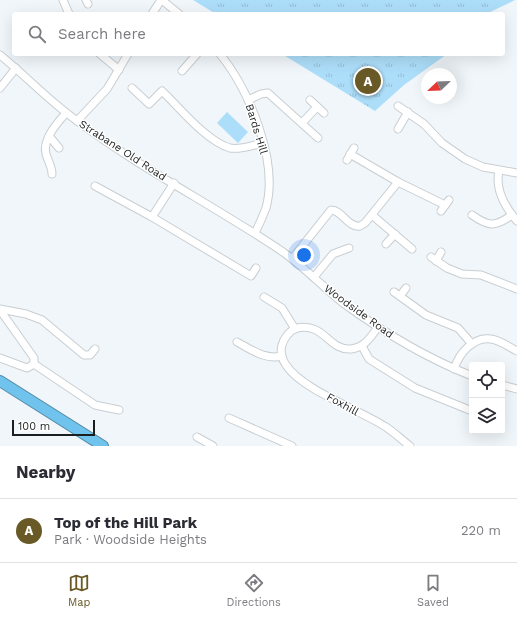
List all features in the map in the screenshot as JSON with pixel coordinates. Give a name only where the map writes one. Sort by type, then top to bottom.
[{"type":"highway","points":[[0,381],[103,446]]},
{"type":"street","points":[[64,0],[68,12]]},
{"type":"street","points":[[153,12],[161,0],[176,12]]},
{"type":"street","name":"Strabane Old Road","points":[[0,55],[76,121],[121,151],[255,233]]},
{"type":"street","points":[[102,56],[119,70]]},
{"type":"street","points":[[76,121],[107,89],[127,56]]},
{"type":"street","points":[[182,71],[195,56]]},
{"type":"street","name":"Bards Hill","points":[[222,56],[232,69],[248,100],[263,143],[269,185],[266,207],[255,233]]},
{"type":"street","points":[[0,88],[16,68]]},
{"type":"street","points":[[132,88],[149,104],[162,91],[207,134],[230,148],[239,148],[263,143]]},
{"type":"street","points":[[248,100],[261,94],[268,93],[318,138]]},
{"type":"street","points":[[310,100],[324,113]]},
{"type":"street","points":[[398,106],[424,124],[442,144],[465,159],[483,167],[517,173]]},
{"type":"street","points":[[302,123],[317,107]]},
{"type":"street","points":[[398,129],[408,112]]},
{"type":"street","points":[[52,174],[52,169],[45,152],[45,144],[66,113]]},
{"type":"street","points":[[49,136],[58,148]]},
{"type":"street","points":[[350,154],[398,182],[445,205]]},
{"type":"street","points":[[499,170],[498,186],[512,215],[517,221]]},
{"type":"street","points":[[292,259],[332,210],[334,209],[357,226],[365,222],[372,215],[398,182]]},
{"type":"street","points":[[152,217],[174,183]]},
{"type":"street","points":[[95,186],[152,217],[251,276],[256,268]]},
{"type":"street","points":[[372,215],[412,249]]},
{"type":"street","points":[[473,217],[484,223],[492,225],[501,222],[512,215]]},
{"type":"street","name":"Woodside Road","points":[[255,233],[292,259],[343,302],[378,327],[416,350],[469,375]]},
{"type":"street","points":[[386,244],[395,234]]},
{"type":"street","points":[[314,277],[333,254],[350,248]]},
{"type":"street","points":[[441,252],[434,259],[462,274],[481,275],[517,289]]},
{"type":"street","points":[[406,288],[397,294],[426,315],[458,328],[472,344]]},
{"type":"street","points":[[264,297],[282,308],[294,329]]},
{"type":"street","points":[[0,309],[26,314],[42,320],[84,354],[90,354],[95,349]]},
{"type":"street","points":[[0,309],[34,358],[34,364]]},
{"type":"street","points":[[237,342],[258,354],[269,357],[282,356],[281,348],[284,340],[294,329],[306,326],[318,330],[337,346],[350,349],[362,346],[372,336],[378,327]]},
{"type":"street","points":[[454,369],[460,356],[472,344],[489,338],[517,351]]},
{"type":"street","points":[[362,346],[369,359],[415,388],[469,410]]},
{"type":"street","name":"Foxhill","points":[[282,356],[285,365],[292,373],[308,384],[386,427],[410,446]]},
{"type":"street","points":[[0,358],[28,368],[34,364]]},
{"type":"street","points":[[34,364],[95,405],[119,410]]},
{"type":"street","points":[[505,386],[517,389]]},
{"type":"street","points":[[229,418],[292,446]]},
{"type":"street","points":[[197,437],[213,446]]},
{"type":"green space","points":[[193,0],[515,0],[490,12],[213,12]]},
{"type":"green space","points":[[285,56],[444,56],[428,68],[421,68],[421,73],[404,85],[375,111]]},
{"type":"green space","points":[[227,112],[248,132],[238,143],[217,123]]},
{"type":"place","name":"Top of the Hill Park","points":[[368,81]]}]
